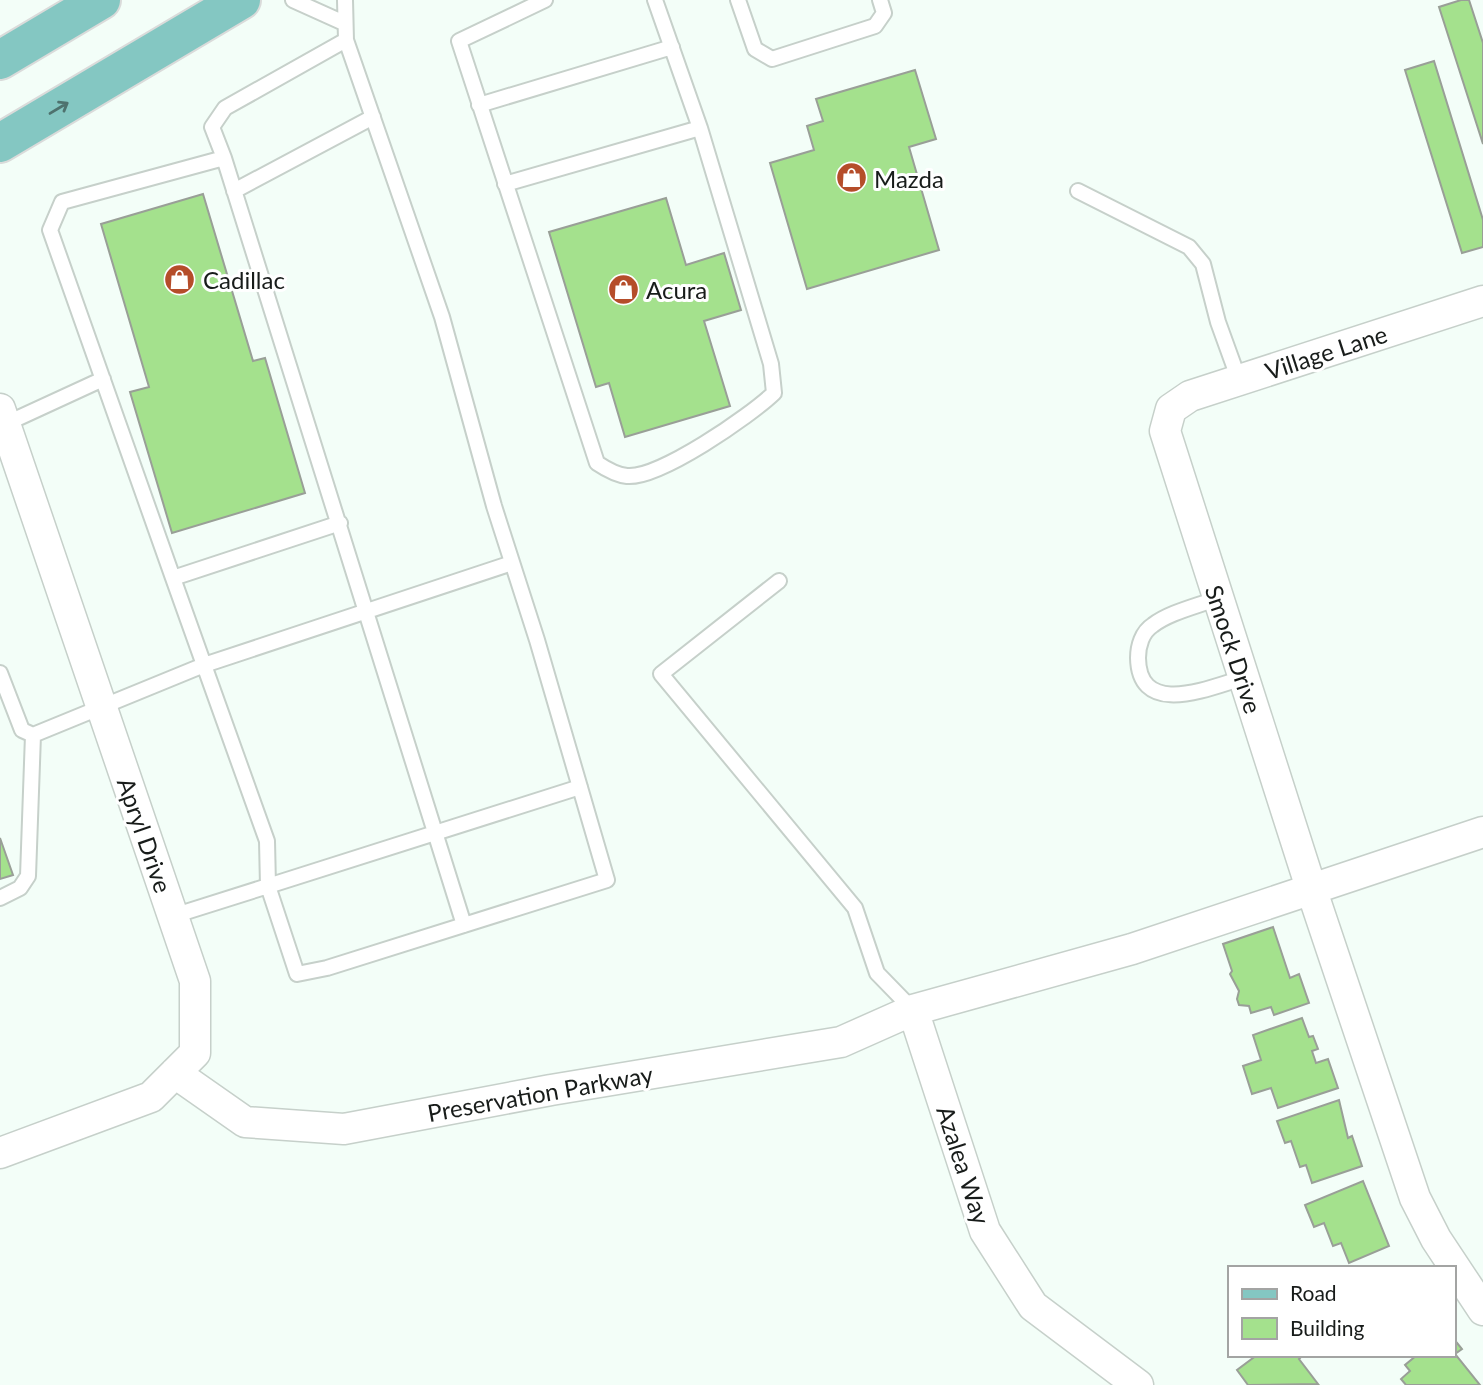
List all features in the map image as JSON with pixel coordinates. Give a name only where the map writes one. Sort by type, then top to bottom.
[{"type":"main road","points":[[0,60],[101,0]]},
{"type":"main road","points":[[0,143],[241,0]]},
{"type":"street","name":"Village Lane","points":[[1171,410],[1190,396],[1483,301]]},
{"type":"street","name":"Smock Drive","points":[[1171,410],[1165,431],[1311,888],[1415,1198],[1436,1239],[1454,1266]]},
{"type":"street","name":"Apryl Drive","points":[[0,1153],[151,1097],[195,1052],[195,981],[2,420]]},
{"type":"street","points":[[1311,888],[1483,832]]},
{"type":"street","name":"Preservation Parkway","points":[[175,1073],[245,1122],[344,1129],[551,1090],[841,1042],[913,1010],[1132,949],[1311,888]]},
{"type":"street","name":"Azalea Way","points":[[913,1010],[985,1231],[1033,1306],[1138,1385]]},
{"type":"street","name":"Smock Drive","points":[[1455,1268],[1482,1308]]},
{"type":"lane","points":[[293,0],[344,23]]},
{"type":"lane","points":[[224,158],[62,202],[50,230],[267,841],[268,886],[297,974],[607,880],[442,317],[346,40],[345,0]]},
{"type":"lane","points":[[545,0],[458,41],[597,463],[610,471],[628,476],[648,473],[696,447],[759,407],[774,393],[771,364],[700,128],[655,0]]},
{"type":"lane","points":[[738,0],[755,49],[772,59],[875,26],[884,13],[880,0]]},
{"type":"lane","points":[[346,40],[225,108],[212,127],[340,523],[464,925]]},
{"type":"lane","points":[[479,106],[671,47]]},
{"type":"lane","points":[[234,191],[373,117]]},
{"type":"lane","points":[[505,184],[700,128]]},
{"type":"lane","points":[[1078,191],[1189,247],[1196,255],[1203,264],[1218,322],[1239,380]]},
{"type":"lane","points":[[2,420],[103,379]]},
{"type":"lane","points":[[173,579],[340,523]]},
{"type":"lane","points":[[0,673],[22,730],[33,735],[47,732],[102,706],[204,665],[512,562]]},
{"type":"lane","points":[[779,581],[662,674],[855,908],[877,972],[913,1010]]},
{"type":"lane","points":[[1218,598],[1153,625],[1143,635],[1138,662],[1144,681],[1158,693],[1182,696],[1243,678]]},
{"type":"lane","points":[[0,898],[20,888],[28,876],[33,735]]},
{"type":"lane","points":[[173,916],[580,786]]},
{"type":"building","points":[[1469,0],[1483,43],[1483,144],[1439,7]]},
{"type":"building","points":[[1434,61],[1483,220],[1483,247],[1462,253],[1405,70]]},
{"type":"building","points":[[915,70],[936,139],[909,147],[939,250],[807,289],[770,163],[814,150],[807,126],[823,121],[816,99]]},
{"type":"building","points":[[203,194],[253,361],[265,358],[305,493],[172,533],[130,392],[149,387],[101,224]]},
{"type":"building","points":[[666,198],[686,265],[724,253],[741,310],[704,321],[730,406],[625,437],[609,383],[596,387],[549,232]]},
{"type":"building","points":[[0,838],[13,875],[0,879]]},
{"type":"building","points":[[1273,927],[1290,978],[1299,974],[1309,1003],[1274,1015],[1271,1007],[1251,1013],[1249,1006],[1239,1005],[1239,991],[1230,974],[1232,971],[1223,944]]},
{"type":"building","points":[[1302,1018],[1309,1037],[1313,1036],[1318,1049],[1312,1051],[1316,1063],[1328,1059],[1338,1088],[1278,1108],[1271,1088],[1252,1094],[1243,1066],[1261,1060],[1253,1035]]},
{"type":"building","points":[[1339,1100],[1348,1138],[1352,1136],[1362,1166],[1312,1183],[1306,1165],[1300,1167],[1291,1141],[1285,1143],[1277,1121]]},
{"type":"building","points":[[1363,1181],[1389,1246],[1349,1263],[1341,1243],[1333,1246],[1324,1223],[1314,1227],[1305,1205]]},
{"type":"building","points":[[1455,1340],[1462,1349],[1455,1354]]},
{"type":"building","points":[[1455,1354],[1480,1385],[1406,1385],[1401,1379],[1410,1371],[1405,1365],[1415,1357],[1455,1357]]},
{"type":"building","points":[[1254,1357],[1301,1357],[1299,1359],[1318,1384],[1248,1385],[1237,1370]]},
{"type":"place","name":"Mazda","points":[[851,178]]},
{"type":"place","name":"Cadillac","points":[[180,279]]},
{"type":"place","name":"Acura","points":[[623,289]]}]
